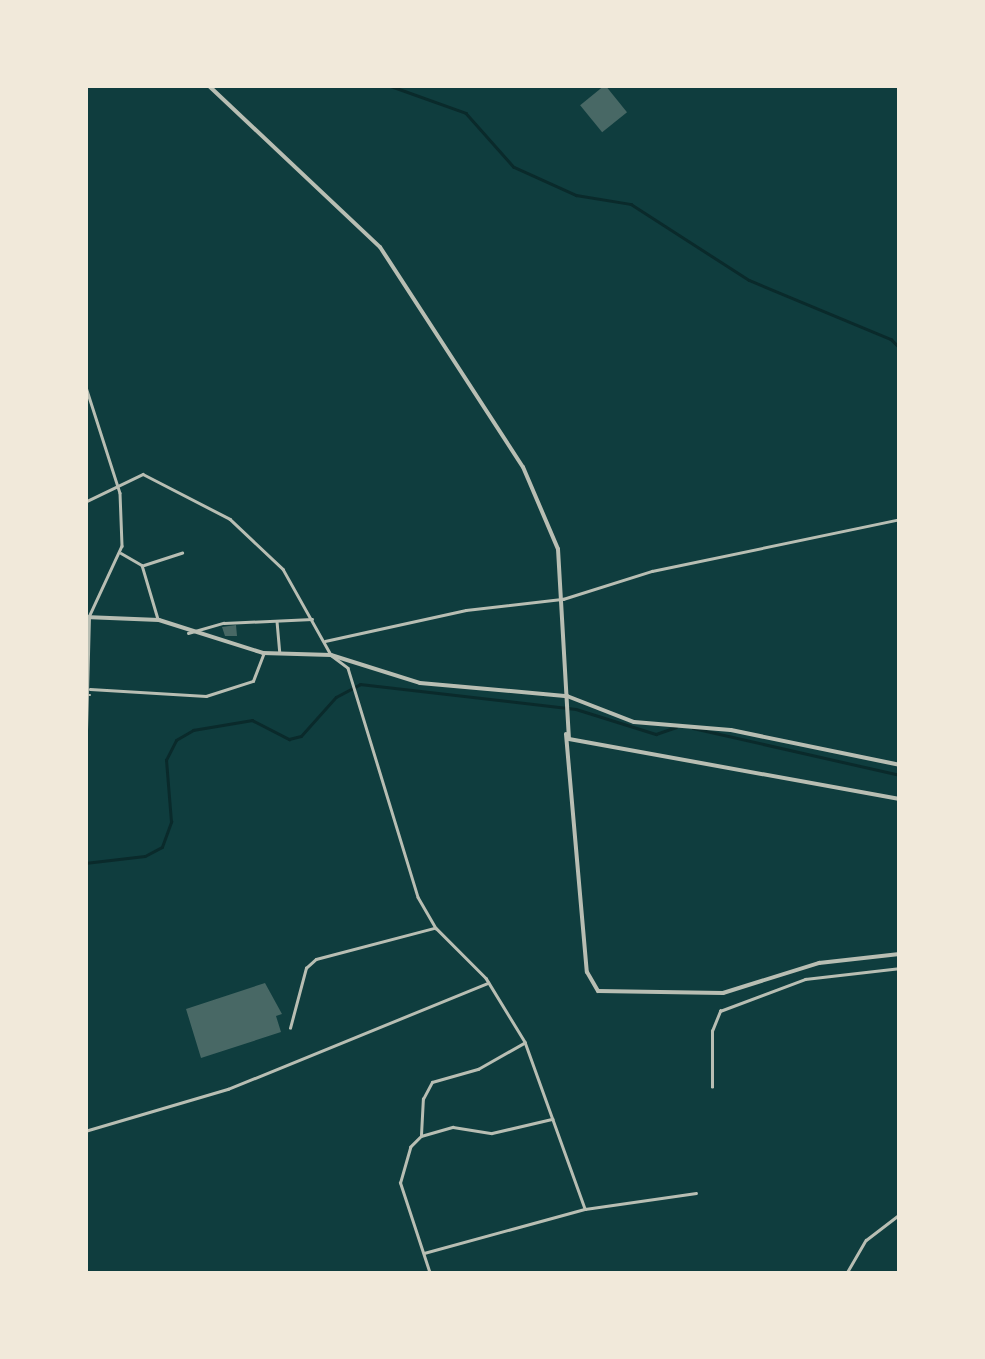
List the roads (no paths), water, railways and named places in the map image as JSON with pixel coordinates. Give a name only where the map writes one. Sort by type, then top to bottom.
[{"type":"street","points":[[208,85],[357,222],[402,279],[542,502],[558,549],[565,723],[587,972],[598,991],[724,993],[819,963],[900,954]]},
{"type":"street","points":[[85,384],[118,484],[121,553],[87,617],[85,768]]},
{"type":"street","points":[[85,502],[143,474],[230,519],[271,554],[314,619],[331,655],[348,668],[399,847],[436,928],[489,983],[525,1042],[585,1209]]},
{"type":"street","points":[[324,641],[466,610],[563,599],[652,571],[900,519]]},
{"type":"street","points":[[121,553],[142,565],[159,620]]},
{"type":"street","points":[[142,565],[182,553]]},
{"type":"street","points":[[87,617],[159,620],[188,633],[263,653],[331,655],[420,683],[566,698],[634,722],[731,730],[900,765]]},
{"type":"street","points":[[188,633],[277,620],[314,619]]},
{"type":"street","points":[[277,620],[280,653]]},
{"type":"street","points":[[88,693],[206,696],[252,682],[263,653]]},
{"type":"street","points":[[566,731],[583,746],[900,799]]},
{"type":"street","points":[[290,1028],[306,968],[316,958],[436,928]]},
{"type":"street","points":[[712,1087],[712,1031],[720,1011],[805,979],[900,968]]},
{"type":"street","points":[[85,1132],[228,1090],[489,983]]},
{"type":"street","points":[[421,1136],[423,1099],[432,1082],[478,1070],[525,1042]]},
{"type":"street","points":[[430,1274],[399,1174],[405,1154],[421,1136],[458,1126],[504,1132],[554,1118]]},
{"type":"street","points":[[422,1254],[585,1209],[696,1192]]},
{"type":"street","points":[[846,1274],[866,1240],[900,1214]]},
{"type":"waterway","points":[[388,85],[466,113],[514,167],[576,195],[631,204],[749,280],[891,339],[900,348]]},
{"type":"waterway","points":[[85,863],[145,856],[162,847],[171,822],[166,760],[176,740],[193,730],[252,720],[289,739],[301,736],[336,697],[360,684],[576,709],[656,734],[676,727]]},
{"type":"waterway","points":[[693,728],[900,775]]}]
